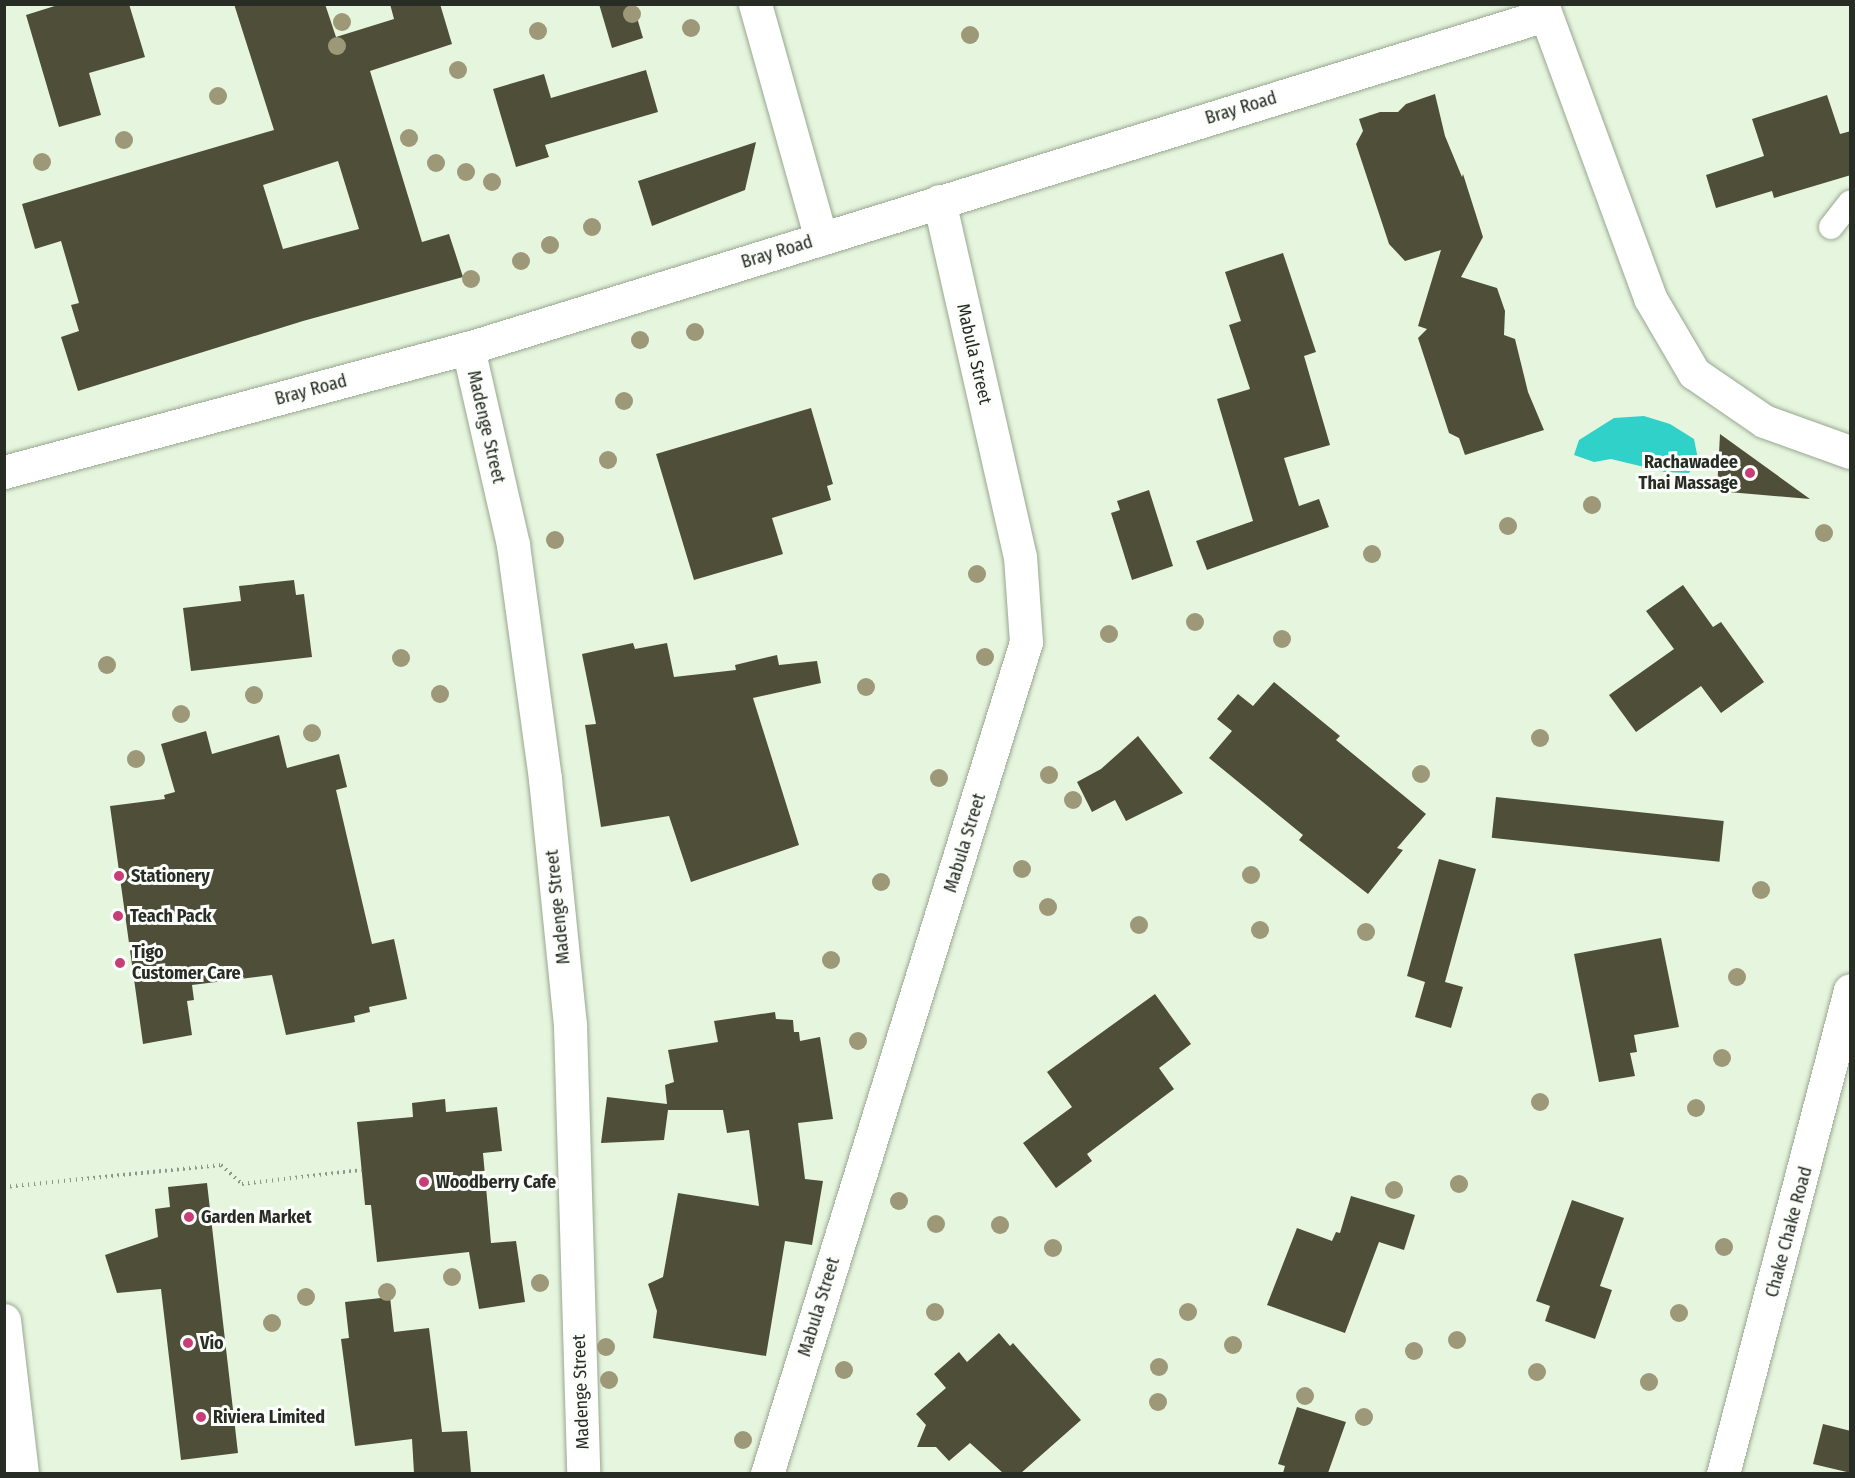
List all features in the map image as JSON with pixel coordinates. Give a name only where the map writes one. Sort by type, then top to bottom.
[{"type":"street","points":[[755,4],[821,239]]},
{"type":"street","points":[[1543,10],[1650,298],[1694,373],[1764,421],[1851,452]]},
{"type":"street","name":"Bray Road","points":[[4,472],[468,348],[821,239],[1543,10]]},
{"type":"street","name":"Mabula Street","points":[[767,1473],[1026,642],[1020,557],[939,201]]},
{"type":"street","name":"Madenge Street","points":[[468,348],[513,545],[545,779],[570,1025],[583,1473]]},
{"type":"street","name":"Chake Chake Road","points":[[1723,1473],[1851,990]]},
{"type":"street","points":[[4,1320],[10,1413],[22,1473]]},
{"type":"lane","points":[[1831,227],[1851,203]]},
{"type":"path","points":[[4,1187],[221,1165],[242,1184],[362,1170]]},
{"type":"water","points":[[1644,416],[1670,424],[1694,439],[1698,459],[1689,473],[1665,472],[1611,459],[1594,462],[1574,455],[1579,440],[1614,418]]},
{"type":"building","points":[[61,4],[129,4],[145,57],[89,73],[101,115],[59,127],[26,15]]},
{"type":"building","points":[[234,4],[325,4],[336,37],[394,19],[390,4],[440,4],[452,44],[370,71],[422,242],[449,234],[463,277],[303,321],[78,391],[61,337],[79,331],[71,305],[79,303],[61,241],[35,249],[22,204],[274,130]],"holes":[[[338,161],[359,229],[283,249],[263,185]]]},
{"type":"building","points":[[599,4],[633,4],[643,38],[612,48]]},
{"type":"building","points":[[646,70],[658,112],[545,145],[549,157],[516,167],[493,89],[544,74],[551,98]]},
{"type":"building","points":[[1435,94],[1445,136],[1462,177],[1463,174],[1483,237],[1461,277],[1497,288],[1505,311],[1504,335],[1515,339],[1528,392],[1544,430],[1465,455],[1459,438],[1449,433],[1418,338],[1427,329],[1418,326],[1441,250],[1405,261],[1389,244],[1356,144],[1363,131],[1359,119],[1380,112],[1398,112],[1406,104]]},
{"type":"building","points":[[1827,95],[1840,134],[1851,131],[1851,175],[1774,198],[1772,191],[1716,208],[1706,175],[1764,156],[1752,119]]},
{"type":"building","points":[[756,142],[745,190],[652,226],[638,181]]},
{"type":"building","points":[[1283,253],[1316,352],[1304,356],[1330,445],[1284,458],[1299,506],[1319,499],[1329,527],[1207,570],[1196,541],[1253,521],[1217,399],[1250,389],[1229,325],[1241,321],[1225,272]]},
{"type":"building","points":[[811,408],[833,484],[827,486],[831,500],[772,518],[783,554],[694,580],[656,454]]},
{"type":"building","points":[[1720,434],[1810,499],[1717,491]]},
{"type":"building","points":[[1149,490],[1173,566],[1132,580],[1111,513],[1120,510],[1117,501]]},
{"type":"building","points":[[294,580],[296,595],[304,594],[312,657],[191,671],[183,608],[241,601],[239,586]]},
{"type":"building","points":[[1683,585],[1713,627],[1721,622],[1764,682],[1721,713],[1701,686],[1636,732],[1609,695],[1674,649],[1646,611]]},
{"type":"building","points":[[633,643],[635,649],[667,643],[674,677],[736,670],[735,665],[777,655],[779,665],[817,661],[821,683],[753,698],[799,845],[691,882],[669,816],[601,827],[585,725],[596,724],[582,654]]},
{"type":"building","points":[[1274,682],[1340,736],[1336,740],[1426,814],[1397,848],[1403,850],[1368,894],[1299,840],[1303,835],[1209,758],[1232,731],[1217,719],[1238,694],[1253,706]]},
{"type":"building","points":[[206,731],[212,754],[279,735],[287,768],[339,754],[347,787],[336,790],[372,944],[394,939],[407,999],[369,1007],[370,1012],[354,1016],[355,1022],[286,1035],[272,975],[192,985],[194,1000],[187,1001],[192,1035],[143,1044],[110,806],[165,799],[164,795],[175,792],[161,744]]},
{"type":"building","points":[[1138,736],[1183,793],[1126,821],[1115,800],[1092,812],[1077,782],[1101,769]]},
{"type":"building","points":[[1496,797],[1724,821],[1719,862],[1492,838]]},
{"type":"building","points":[[1439,859],[1476,869],[1445,982],[1463,987],[1451,1028],[1415,1017],[1425,982],[1407,976]]},
{"type":"building","points":[[1661,938],[1679,1027],[1634,1035],[1637,1052],[1630,1053],[1635,1076],[1599,1082],[1574,954]]},
{"type":"building","points":[[1155,994],[1191,1044],[1159,1068],[1174,1089],[1087,1154],[1092,1161],[1056,1188],[1023,1143],[1072,1107],[1047,1072]]},
{"type":"building","points":[[775,1012],[776,1019],[793,1020],[794,1032],[799,1032],[800,1041],[820,1037],[833,1119],[798,1123],[805,1179],[823,1181],[812,1245],[785,1241],[766,1356],[653,1338],[657,1311],[648,1284],[663,1277],[678,1193],[759,1206],[749,1130],[727,1133],[723,1110],[668,1110],[664,1140],[601,1143],[607,1097],[667,1104],[665,1085],[674,1082],[668,1050],[718,1042],[714,1021]]},
{"type":"building","name":"Woodberry Cafe","points":[[445,1099],[446,1112],[497,1107],[502,1151],[483,1153],[491,1243],[516,1241],[525,1302],[479,1309],[469,1252],[377,1262],[371,1205],[365,1205],[357,1122],[413,1117],[412,1103]]},
{"type":"building","points":[[207,1183],[238,1453],[181,1460],[161,1289],[117,1293],[105,1255],[158,1237],[155,1209],[170,1207],[168,1187]]},
{"type":"building","points":[[1351,1196],[1415,1215],[1404,1250],[1379,1242],[1345,1333],[1267,1305],[1297,1228],[1332,1241],[1336,1232],[1340,1233]]},
{"type":"building","points":[[1572,1200],[1624,1218],[1600,1286],[1612,1290],[1595,1339],[1545,1321],[1550,1306],[1536,1301]]},
{"type":"building","points":[[390,1297],[394,1332],[429,1328],[442,1432],[467,1431],[471,1473],[414,1473],[412,1439],[355,1446],[341,1339],[349,1338],[345,1302]]},
{"type":"building","points":[[999,1333],[1010,1346],[1013,1343],[1081,1420],[1021,1473],[1003,1473],[970,1443],[949,1461],[936,1447],[917,1447],[926,1425],[916,1414],[946,1388],[934,1374],[959,1352],[967,1362]]},
{"type":"building","points":[[1297,1407],[1346,1422],[1328,1473],[1283,1473],[1285,1466],[1278,1464]]},
{"type":"building","points":[[1823,1424],[1851,1431],[1851,1473],[1813,1464]]},
{"type":"place","name":"Rachawadee Thai Massage","points":[[1750,473]]},
{"type":"place","name":"Stationery","points":[[119,876]]},
{"type":"place","name":"Teach Pack","points":[[118,916]]},
{"type":"place","name":"Tigo Customer Care","points":[[120,963]]},
{"type":"place","name":"Woodberry Cafe","points":[[424,1182]]},
{"type":"place","name":"Garden Market","points":[[189,1217]]},
{"type":"place","name":"Vio","points":[[188,1343]]},
{"type":"place","name":"Riviera Limited","points":[[201,1417]]}]
